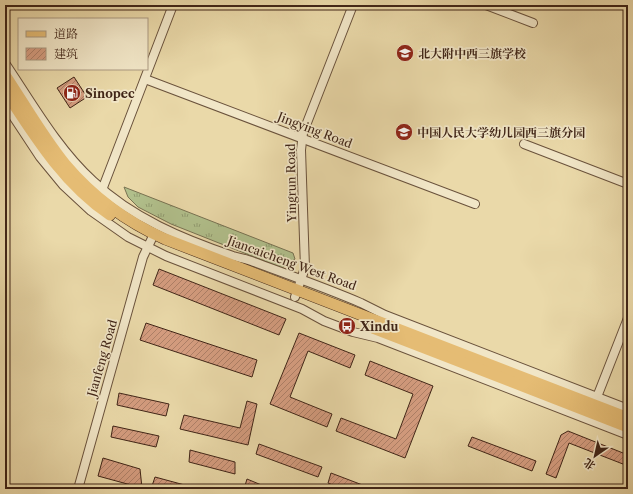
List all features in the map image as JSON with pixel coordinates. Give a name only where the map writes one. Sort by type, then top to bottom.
[{"type":"main road","name":"Jiancaicheng West Road","points":[[5,75],[50,144],[72,171],[96,195],[134,223],[150,241]]},
{"type":"main road","name":"Jiancaicheng West Road","points":[[5,91],[37,140],[66,176],[96,205],[150,241],[298,289],[628,418]]},
{"type":"main road","name":"Jiancaicheng West Road","points":[[298,289],[628,427]]},
{"type":"street","points":[[102,190],[174,5]]},
{"type":"street","name":"Yingrun Road","points":[[298,289],[305,264],[301,150],[302,138],[353,5]]},
{"type":"street","points":[[486,5],[533,23]]},
{"type":"street","name":"Jiancaicheng West Road","points":[[5,62],[61,146],[82,171],[112,198],[145,219],[169,231],[233,256],[252,261],[298,289],[359,302],[385,315],[628,409]]},
{"type":"street","name":"Jingying Road","points":[[145,79],[475,204]]},
{"type":"street","name":"Jiancaicheng West Road","points":[[5,104],[40,157],[67,189],[100,218],[128,237],[150,241],[341,328],[378,338],[628,435]]},
{"type":"street","points":[[524,144],[628,184]]},
{"type":"street","points":[[112,198],[119,204],[134,223]]},
{"type":"street","name":"Jianfeng Road","points":[[78,489],[143,257],[150,241]]},
{"type":"street","points":[[597,397],[628,318]]},
{"type":"green space","points":[[124,187],[293,253],[295,259],[282,268],[171,224],[138,207],[128,197]]},
{"type":"building","name":"Sinopec","points":[[74,77],[87,97],[70,108],[57,88]]},
{"type":"building","points":[[159,269],[286,319],[279,335],[153,285]]},
{"type":"building","points":[[146,323],[257,360],[252,377],[140,340]]},
{"type":"building","points":[[299,333],[355,355],[350,368],[308,351],[290,397],[332,414],[327,427],[270,404]]},
{"type":"building","points":[[370,361],[433,386],[405,458],[336,431],[341,418],[396,439],[413,394],[365,375]]},
{"type":"building","points":[[119,393],[169,404],[166,416],[117,405]]},
{"type":"building","points":[[247,401],[257,404],[248,445],[180,429],[184,415],[240,428]]},
{"type":"building","points":[[113,426],[159,436],[156,447],[111,437]]},
{"type":"building","points":[[568,431],[628,455],[628,466],[569,443],[556,478],[546,474],[561,435]]},
{"type":"building","points":[[472,437],[536,461],[532,471],[468,446]]},
{"type":"building","points":[[259,444],[322,467],[318,477],[256,454]]},
{"type":"building","points":[[190,450],[235,462],[235,474],[189,462]]},
{"type":"building","points":[[103,458],[140,469],[142,488],[98,476]]},
{"type":"building","points":[[331,473],[373,489],[343,489],[328,483]]},
{"type":"building","points":[[155,477],[192,487],[192,489],[151,489]]},
{"type":"building","points":[[247,479],[271,489],[244,489]]},
{"type":"place","name":"北大附中西三旗学校","points":[[405,53]]},
{"type":"place","name":"Sinopec","points":[[72,93]]},
{"type":"place","name":"中国人民大学幼儿园西三旗分园","points":[[404,132]]},
{"type":"place","name":"Xindu","points":[[347,326]]}]
